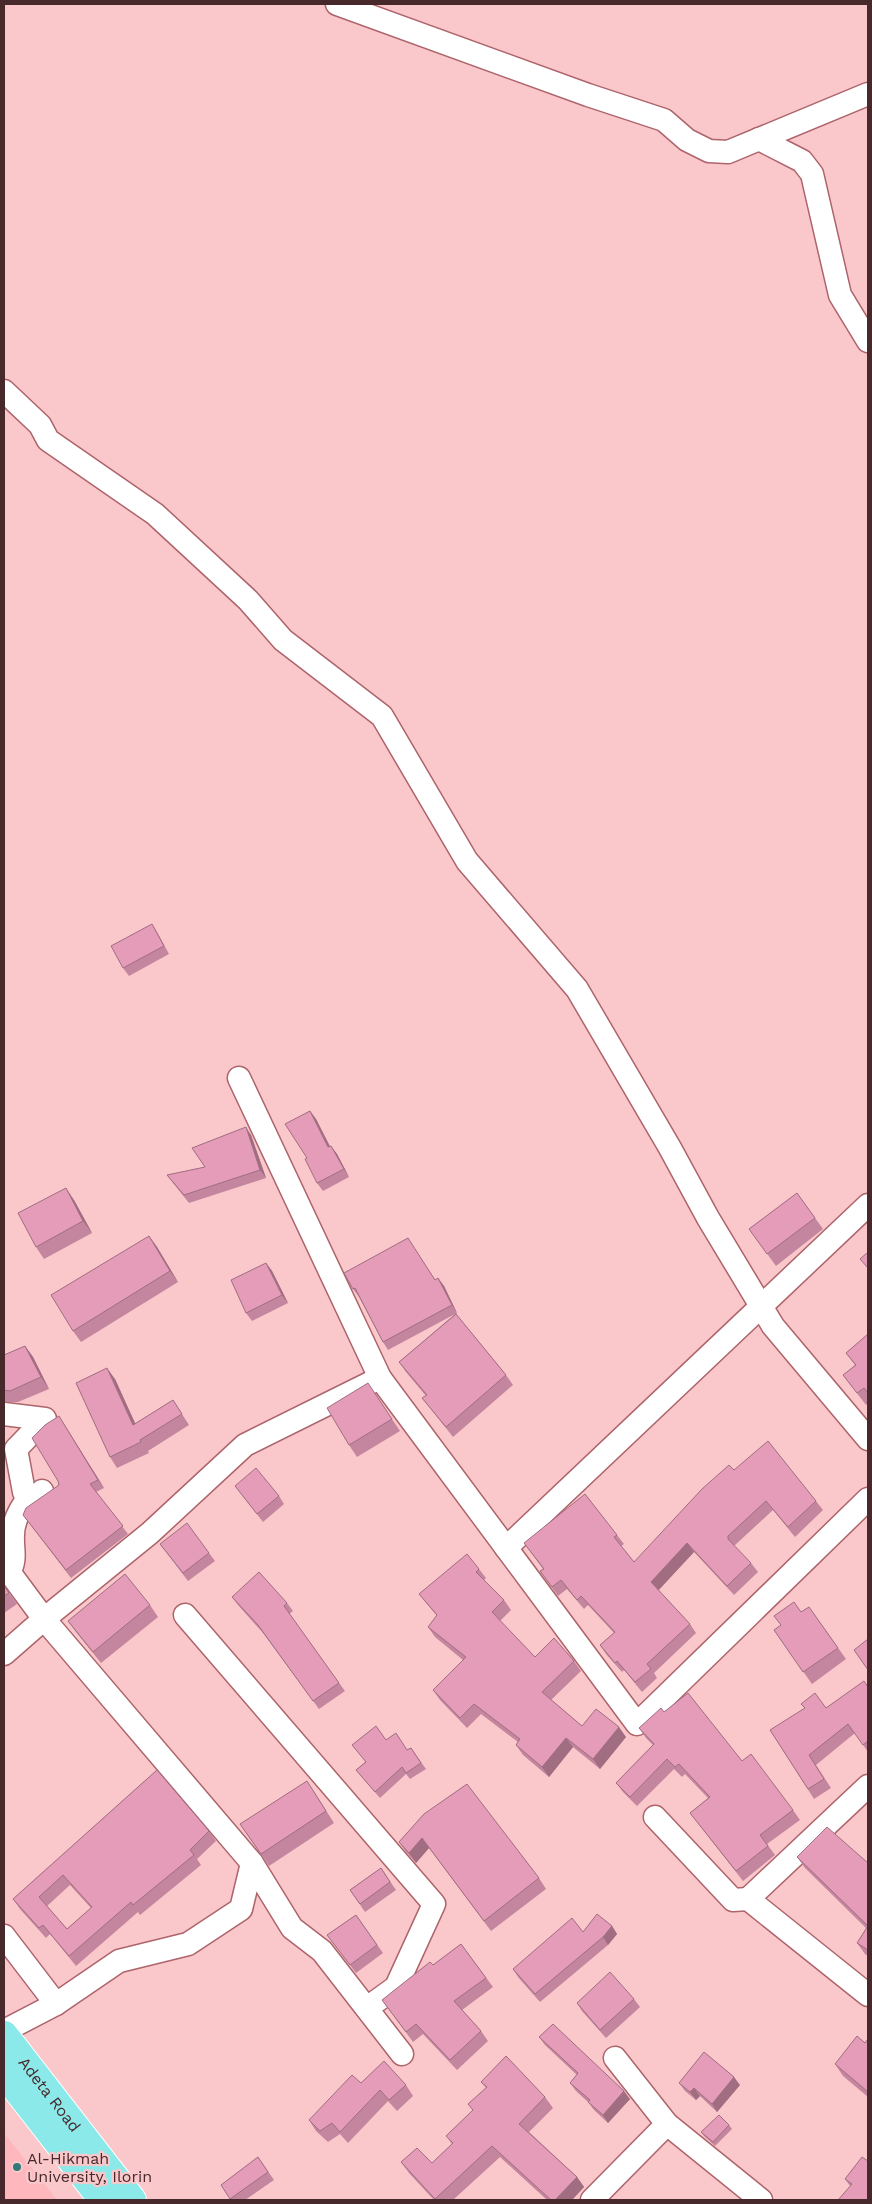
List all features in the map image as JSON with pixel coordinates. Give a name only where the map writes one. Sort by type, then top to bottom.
[{"type":"main road","name":"Adeta Road","points":[[4,2035],[132,2200]]},
{"type":"main road","name":"Adeta Road","points":[[4,2073],[103,2200]]},
{"type":"street","points":[[337,4],[578,92],[664,120],[687,140],[710,151],[728,152],[868,94]]},
{"type":"street","points":[[759,139],[802,161],[812,174],[840,295],[868,341]]},
{"type":"street","points":[[4,391],[40,425],[48,440],[155,514],[248,600],[283,640],[382,716],[467,861],[577,989],[772,1326],[868,1439]]},
{"type":"street","points":[[239,1078],[380,1378],[636,1724],[868,1498]]},
{"type":"street","points":[[506,1548],[760,1305],[868,1205]]},
{"type":"street","points":[[4,1654],[150,1533],[246,1445],[380,1378]]},
{"type":"street","points":[[4,1414],[45,1419],[16,1449],[24,1492],[36,1497],[24,1504],[18,1514],[13,1534],[13,1565],[6,1568],[44,1619],[252,1863],[292,1928],[322,1951],[402,2054]]},
{"type":"street","points":[[185,1615],[434,1904],[396,1987],[366,2008]]},
{"type":"street","points":[[655,1817],[733,1900],[748,1899],[868,1786]]},
{"type":"street","points":[[4,2031],[56,2004],[119,1961],[188,1944],[241,1909],[252,1863]]},
{"type":"street","points":[[748,1899],[868,1995]]},
{"type":"street","points":[[4,1936],[56,2004]]},
{"type":"street","points":[[615,2058],[667,2124],[761,2200]]},
{"type":"street","points":[[592,2200],[667,2124]]},
{"type":"shaded area","name":"Al-Hikmah University, Ilorin","points":[[4,2133],[57,2200],[4,2200]]},
{"type":"building","points":[[152,924],[164,946],[123,968],[111,946]]},
{"type":"building","points":[[310,1111],[328,1147],[331,1146],[344,1169],[317,1183],[305,1159],[307,1158],[285,1124]]},
{"type":"building","points":[[246,1127],[260,1170],[184,1195],[167,1175],[205,1167],[192,1148]]},
{"type":"building","points":[[66,1188],[83,1221],[36,1247],[18,1213]]},
{"type":"building","points":[[797,1193],[815,1218],[767,1254],[749,1229]]},
{"type":"building","points":[[149,1236],[170,1271],[73,1331],[51,1295]]},
{"type":"building","points":[[408,1238],[435,1280],[438,1278],[452,1305],[383,1342],[355,1288],[353,1289],[344,1273]]},
{"type":"building","points":[[868,1252],[868,1268],[860,1259]]},
{"type":"building","points":[[266,1263],[282,1295],[246,1313],[231,1280]]},
{"type":"building","points":[[456,1314],[506,1375],[446,1427],[422,1398],[427,1395],[399,1362]]},
{"type":"building","points":[[868,1334],[868,1393],[864,1388],[857,1393],[843,1375],[856,1365],[846,1353]]},
{"type":"building","points":[[25,1346],[41,1377],[10,1391],[4,1390],[4,1355]]},
{"type":"building","points":[[107,1368],[133,1425],[173,1400],[182,1414],[140,1440],[141,1442],[110,1457],[76,1383]]},
{"type":"building","points":[[368,1383],[392,1419],[349,1445],[327,1408]]},
{"type":"building","points":[[59,1416],[98,1480],[90,1484],[123,1526],[66,1570],[23,1515],[26,1508],[59,1485],[32,1438],[45,1425]]},
{"type":"building","points":[[768,1441],[816,1501],[788,1527],[766,1501],[728,1536],[728,1539],[751,1563],[727,1586],[687,1543],[651,1582],[690,1624],[647,1664],[651,1669],[635,1682],[600,1645],[615,1632],[581,1596],[577,1600],[561,1580],[552,1587],[540,1571],[544,1569],[524,1543],[585,1494],[617,1535],[614,1537],[634,1562],[702,1489],[729,1465],[734,1470]]},
{"type":"building","points":[[256,1468],[279,1496],[257,1514],[235,1486]]},
{"type":"building","points":[[187,1523],[209,1553],[183,1573],[160,1544]]},
{"type":"building","points":[[467,1554],[479,1569],[476,1572],[504,1600],[492,1612],[535,1657],[554,1638],[574,1661],[542,1692],[582,1726],[596,1709],[619,1727],[593,1759],[566,1738],[542,1767],[516,1745],[520,1739],[474,1704],[460,1718],[433,1690],[466,1657],[428,1627],[437,1615],[419,1594]]},
{"type":"building","points":[[259,1572],[287,1603],[284,1606],[339,1683],[313,1701],[258,1625],[232,1597]]},
{"type":"building","points":[[125,1574],[150,1605],[93,1652],[68,1621]]},
{"type":"building","points":[[4,1586],[9,1593],[4,1596]]},
{"type":"building","points":[[794,1602],[801,1612],[809,1607],[838,1648],[803,1672],[774,1630],[781,1625],[774,1616]]},
{"type":"building","points":[[868,1639],[868,1670],[854,1650]]},
{"type":"building","points":[[864,1681],[868,1687],[868,1741],[863,1745],[848,1724],[809,1755],[824,1779],[808,1789],[770,1730],[805,1708],[801,1704],[815,1693],[826,1708]]},
{"type":"building","points":[[688,1693],[742,1761],[751,1754],[793,1810],[760,1835],[768,1846],[736,1871],[690,1813],[710,1797],[679,1764],[675,1767],[667,1759],[630,1797],[616,1783],[654,1744],[639,1728],[661,1708],[664,1712]]},
{"type":"building","points":[[376,1726],[386,1740],[396,1733],[407,1750],[411,1748],[421,1763],[406,1773],[402,1767],[375,1792],[356,1770],[366,1762],[352,1745]]},
{"type":"building","points":[[157,1770],[209,1831],[190,1850],[194,1855],[133,1905],[131,1902],[69,1956],[43,1925],[39,1928],[13,1899]],"holes":[[[63,1875],[92,1907],[67,1929],[39,1897]]]},
{"type":"building","points":[[307,1781],[326,1811],[261,1854],[240,1824]]},
{"type":"building","points":[[467,1784],[539,1878],[484,1921],[422,1838],[409,1853],[399,1842],[424,1814]]},
{"type":"building","points":[[827,1827],[868,1863],[868,1926],[797,1857]]},
{"type":"building","points":[[381,1868],[390,1882],[360,1904],[350,1890]]},
{"type":"building","points":[[597,1914],[612,1926],[603,1937],[535,1994],[513,1969],[572,1918],[583,1932]]},
{"type":"building","points":[[356,1915],[377,1945],[350,1965],[327,1935]]},
{"type":"building","points":[[868,1926],[868,1950],[857,1943]]},
{"type":"building","points":[[461,1944],[486,1978],[454,2001],[481,2031],[450,2060],[416,2024],[406,2032],[382,2000],[430,1962],[433,1965]]},
{"type":"building","points":[[610,1972],[634,1999],[600,2030],[577,2003]]},
{"type":"building","points":[[553,2024],[624,2091],[603,2115],[588,2102],[590,2100],[570,2083],[578,2073],[539,2037]]},
{"type":"building","points":[[857,2036],[865,2043],[868,2039],[868,2092],[835,2064]]},
{"type":"building","points":[[704,2052],[734,2077],[712,2104],[694,2088],[690,2092],[679,2083]]},
{"type":"building","points":[[506,2056],[545,2097],[519,2124],[577,2177],[555,2200],[551,2200],[492,2146],[435,2199],[401,2162],[417,2148],[432,2163],[453,2143],[446,2136],[473,2110],[468,2104],[487,2087],[481,2082]]},
{"type":"building","points":[[384,2061],[406,2085],[389,2100],[380,2090],[340,2132],[332,2123],[320,2131],[309,2120],[352,2075],[361,2083]]},
{"type":"building","points":[[719,2115],[729,2125],[713,2142],[701,2132]]},
{"type":"building","points":[[258,2157],[268,2172],[230,2199],[221,2185]]},
{"type":"building","points":[[862,2157],[868,2161],[868,2200],[838,2200],[852,2184],[845,2179]]},
{"type":"place","name":"Al-Hikmah University, Ilorin","points":[[17,2167]]}]
